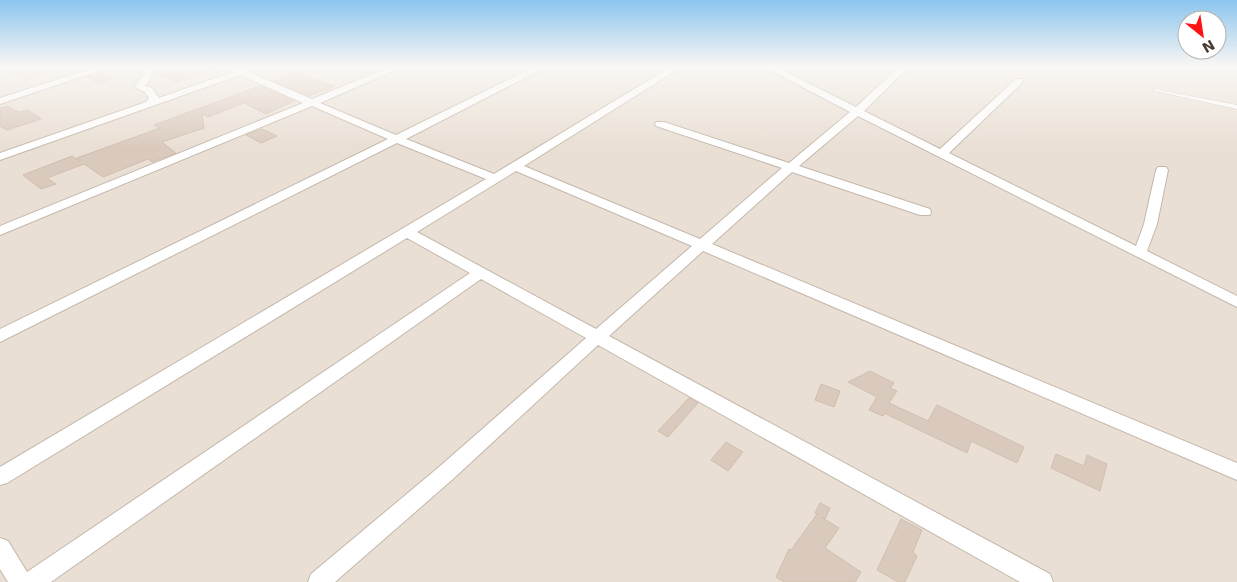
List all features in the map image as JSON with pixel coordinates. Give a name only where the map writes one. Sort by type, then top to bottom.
[{"type":"street","points":[[0,100],[22,93]]},
{"type":"street","points":[[148,106],[154,98],[152,93]]},
{"type":"street","points":[[0,157],[183,93]]},
{"type":"street","points":[[291,93],[398,140],[495,178]]},
{"type":"street","points":[[0,231],[334,93]]},
{"type":"street","points":[[0,336],[490,93]]},
{"type":"street","points":[[0,477],[634,93]]},
{"type":"street","points":[[820,93],[1237,302]]},
{"type":"street","points":[[319,582],[446,473],[598,336],[877,93]]},
{"type":"street","points":[[940,154],[1006,93]]},
{"type":"street","points":[[660,124],[925,212]]},
{"type":"street","points":[[515,166],[1237,472]]},
{"type":"street","points":[[1139,253],[1149,229],[1162,170]]},
{"type":"street","points":[[407,232],[1038,581]]},
{"type":"street","points":[[32,582],[481,272]]},
{"type":"street","points":[[0,548],[20,582]]},
{"type":"lane","points":[[1170,93],[1237,107]]},
{"type":"shaded area","points":[[0,93],[1237,93],[1237,582],[0,582]]},
{"type":"building","points":[[241,93],[276,93],[294,101],[266,114],[244,103],[208,117],[202,114],[204,128],[162,142],[176,153],[152,162],[148,159],[103,177],[84,164],[47,178],[56,184],[41,189],[23,175],[72,156],[80,161],[77,158],[160,128],[154,125]]},
{"type":"building","points":[[302,93],[316,93],[309,96]]},
{"type":"building","points":[[7,106],[19,112],[28,110],[41,119],[7,130],[0,126],[0,108]]},
{"type":"building","points":[[262,129],[277,136],[261,143],[246,135]]},
{"type":"building","points":[[870,371],[894,383],[890,388],[897,391],[889,403],[928,421],[937,405],[1024,447],[1017,463],[971,441],[967,453],[884,413],[883,416],[869,410],[877,397],[848,382]]},
{"type":"building","points":[[821,384],[840,391],[834,407],[815,400]]},
{"type":"building","points":[[689,398],[698,403],[668,437],[658,431]]},
{"type":"building","points":[[726,442],[743,452],[728,471],[711,460]]},
{"type":"building","points":[[1056,454],[1084,466],[1087,455],[1107,464],[1100,491],[1051,468]]},
{"type":"building","points":[[820,503],[830,508],[825,519],[821,517],[839,528],[825,548],[861,572],[855,582],[784,582],[776,577],[789,549],[791,550],[817,514],[815,513]]},
{"type":"building","points":[[901,519],[922,530],[913,552],[917,556],[905,582],[898,582],[877,570]]}]
